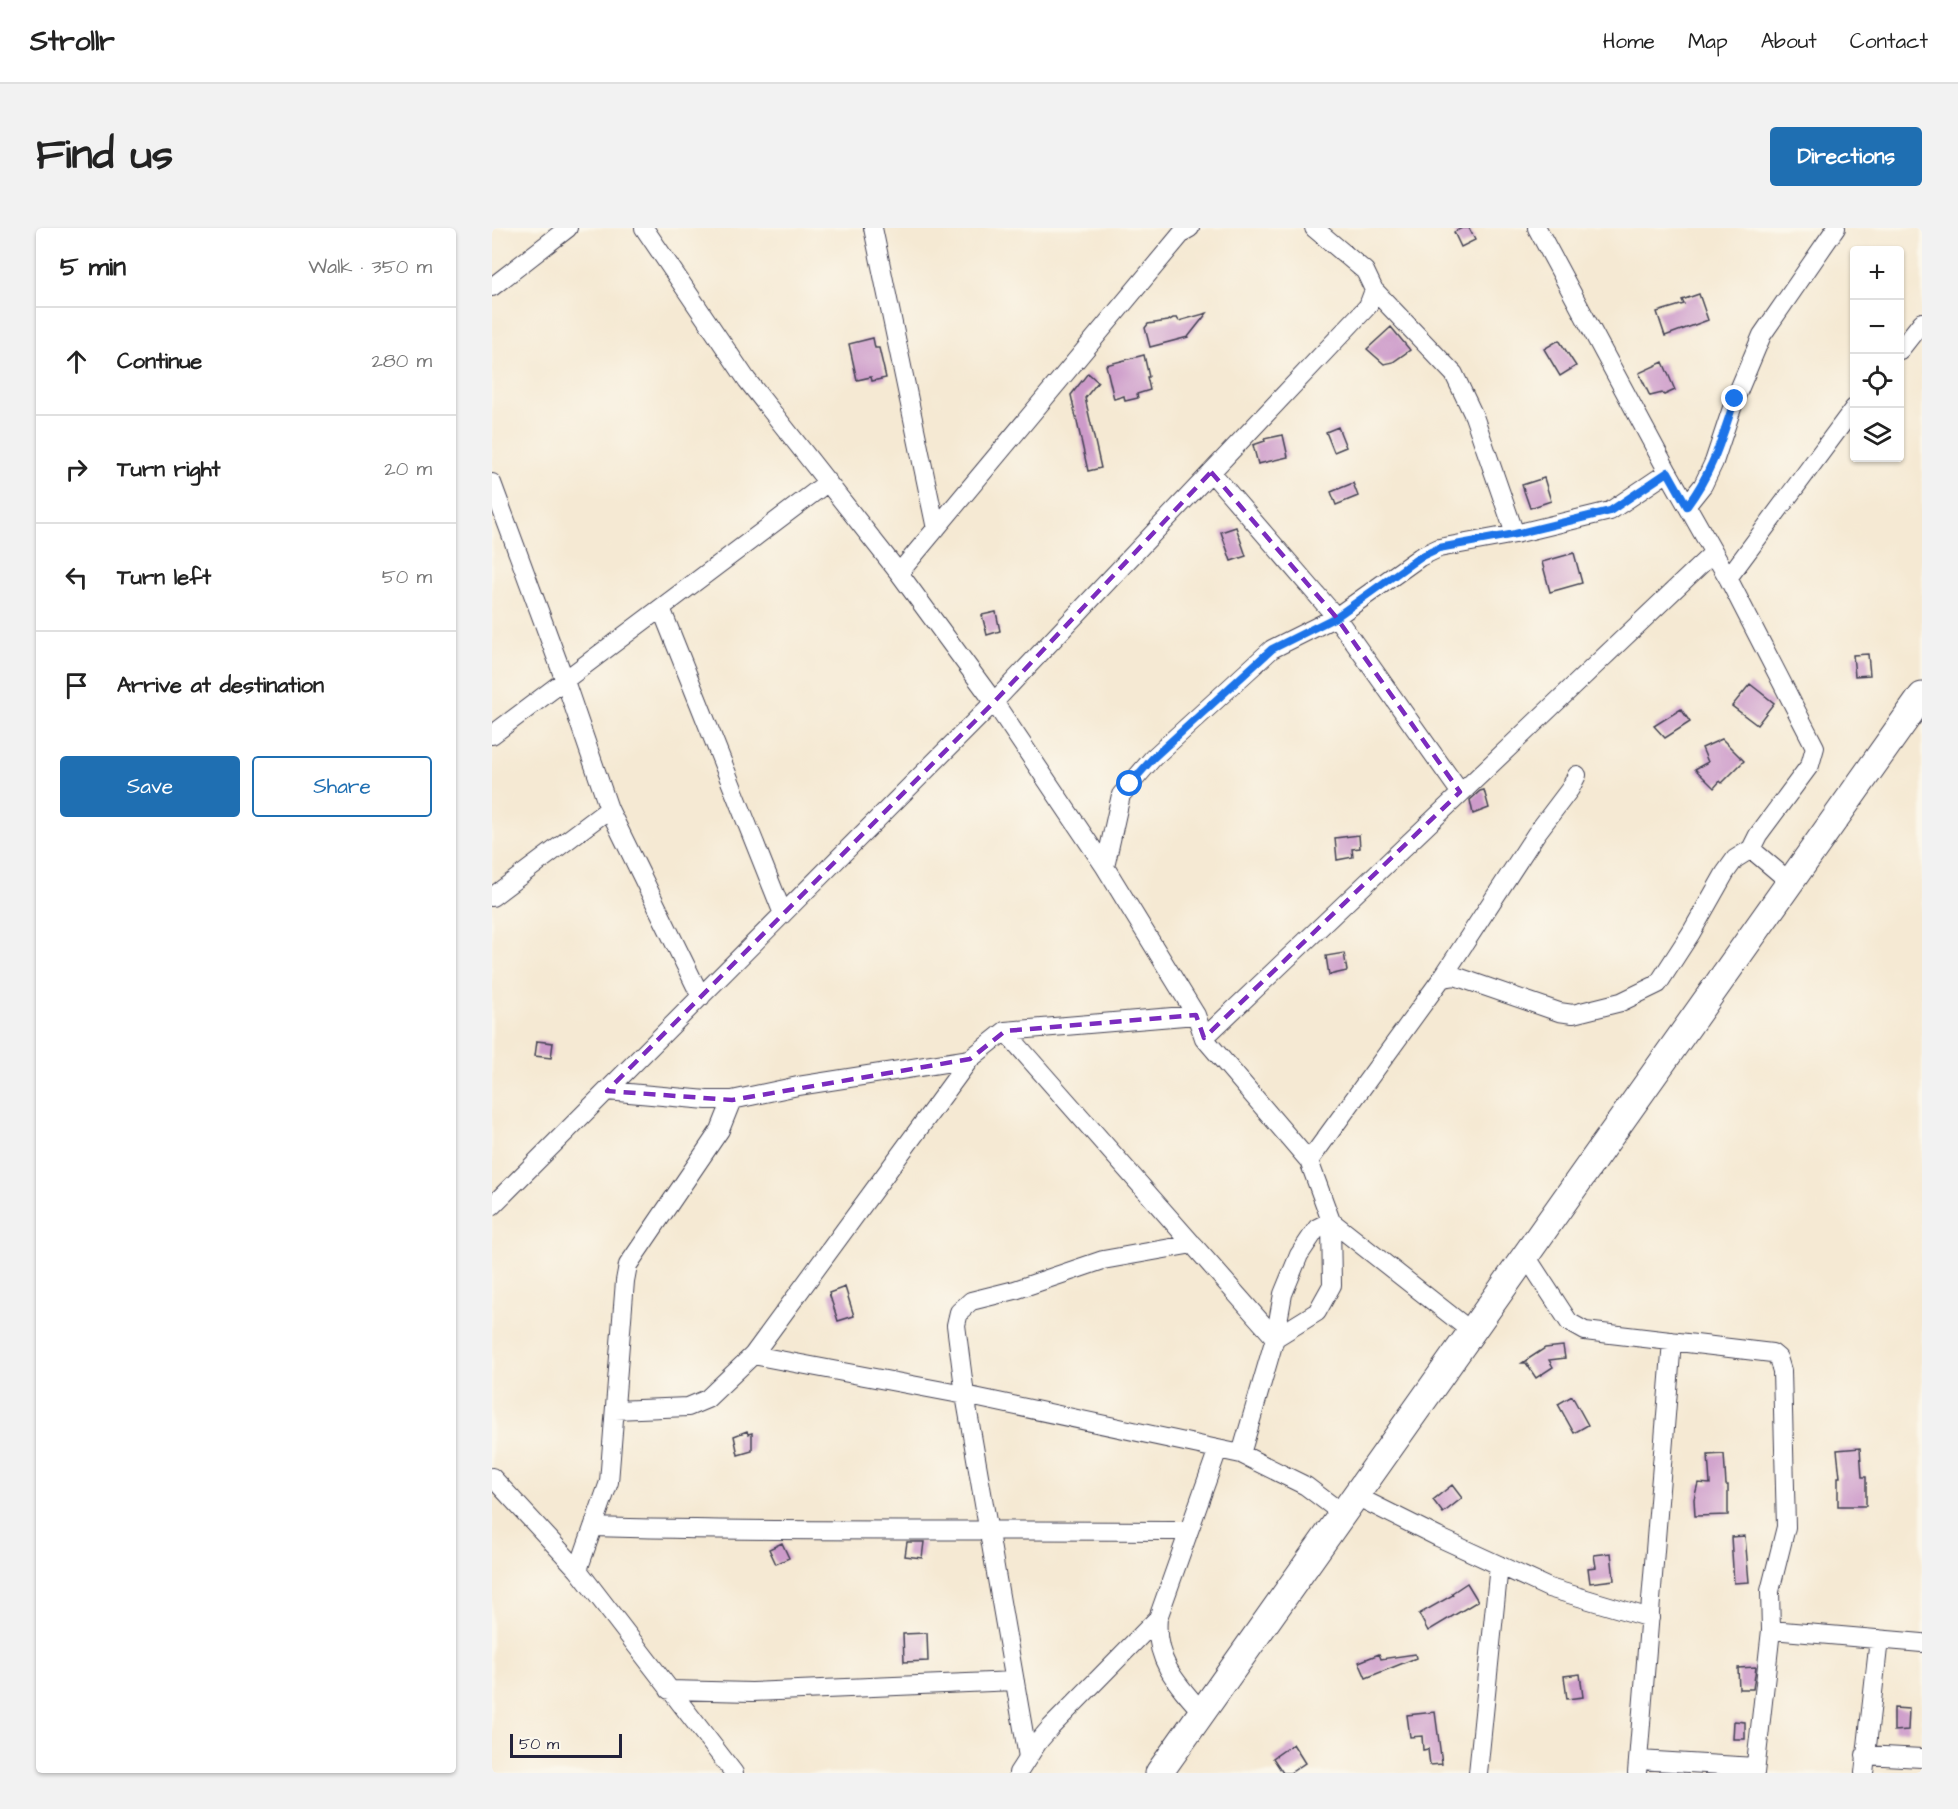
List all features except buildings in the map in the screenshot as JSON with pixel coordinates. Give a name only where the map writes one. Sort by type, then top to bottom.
[{"type":"highway","points":[[1164,1771],[1202,1712],[1922,696]]},
{"type":"street","points":[[492,287],[568,228]]},
{"type":"street","points":[[644,228],[747,380],[899,573],[994,702],[1105,867],[1196,1015],[1204,1038],[1309,1161],[1330,1221],[1332,1285],[1317,1312],[1275,1338]]},
{"type":"street","points":[[873,228],[936,529]]},
{"type":"street","points":[[899,573],[1183,232],[1190,228]]},
{"type":"street","points":[[1314,228],[1365,271],[1374,290],[1454,374],[1474,417],[1515,534]]},
{"type":"street","points":[[1442,978],[1455,976],[1559,1012],[1573,1014],[1622,1002],[1658,984],[1691,933],[1725,873],[1735,859],[1751,849],[1758,835],[1810,765],[1815,747],[1728,578],[1668,472],[1537,228]]},
{"type":"street","points":[[1687,506],[1703,485],[1714,462],[1735,399],[1762,335],[1836,228]]},
{"type":"street","points":[[492,1206],[994,702],[1368,306],[1374,290]]},
{"type":"street","points":[[1904,344],[1922,322]]},
{"type":"street","points":[[1728,578],[1850,413]]},
{"type":"street","points":[[1211,472],[1336,617],[1460,792]]},
{"type":"street","points":[[1105,867],[1121,795],[1153,758],[1272,649],[1336,617],[1420,557],[1439,548],[1515,534],[1610,511],[1668,472]]},
{"type":"street","points":[[492,735],[828,482]]},
{"type":"street","points":[[492,483],[565,681],[609,809],[701,997]]},
{"type":"street","points":[[1204,1038],[1714,552]]},
{"type":"street","points":[[661,608],[783,914]]},
{"type":"street","points":[[1309,1161],[1442,978],[1536,834],[1570,789],[1577,775]]},
{"type":"street","points":[[492,897],[609,809]]},
{"type":"street","points":[[1751,849],[1790,882]]},
{"type":"street","points":[[615,1410],[688,1407],[707,1399],[753,1355],[970,1059],[1005,1031],[1196,1015]]},
{"type":"street","points":[[1005,1031],[1275,1338]]},
{"type":"street","points":[[607,1091],[732,1100],[798,1086],[970,1059]]},
{"type":"street","points":[[578,1570],[609,1482],[628,1265],[720,1130],[732,1100]]},
{"type":"street","points":[[1330,1221],[1472,1332]]},
{"type":"street","points":[[1241,1454],[1275,1338],[1283,1294],[1299,1255],[1317,1228],[1330,1221]]},
{"type":"street","points":[[1028,1757],[965,1395],[956,1325],[959,1312],[971,1301],[1015,1290],[1103,1260],[1193,1244]]},
{"type":"street","points":[[1526,1256],[1569,1322],[1585,1331],[1672,1341],[1772,1353],[1778,1358],[1782,1371],[1786,1527],[1770,1591],[1771,1630],[1755,1770],[1638,1767],[1672,1341]]},
{"type":"street","points":[[753,1355],[965,1395],[1241,1454],[1349,1505],[1438,1537],[1549,1588],[1650,1618]]},
{"type":"street","points":[[1202,1712],[1173,1679],[1165,1663],[1156,1634],[1158,1617],[1218,1449]]},
{"type":"street","points":[[492,1477],[578,1570],[734,1773]]},
{"type":"street","points":[[593,1527],[683,1530],[1189,1531]]},
{"type":"street","points":[[1478,1773],[1499,1565]]},
{"type":"street","points":[[1018,1773],[1052,1727],[1158,1617]]},
{"type":"street","points":[[1771,1630],[1922,1643]]},
{"type":"street","points":[[1879,1639],[1865,1764],[1922,1758]]},
{"type":"street","points":[[669,1690],[752,1692],[1015,1681]]},
{"type":"highlighted area","points":[[1211,472],[1336,617],[1460,792],[1204,1038],[1196,1015],[1005,1031],[970,1059],[732,1100],[607,1091],[783,914],[994,702]]},
{"type":"route","points":[[1130,784],[1153,758],[1272,649],[1336,617],[1420,557],[1439,548],[1515,534],[1610,511],[1668,472],[1687,506],[1703,485],[1714,462],[1735,399]]}]
